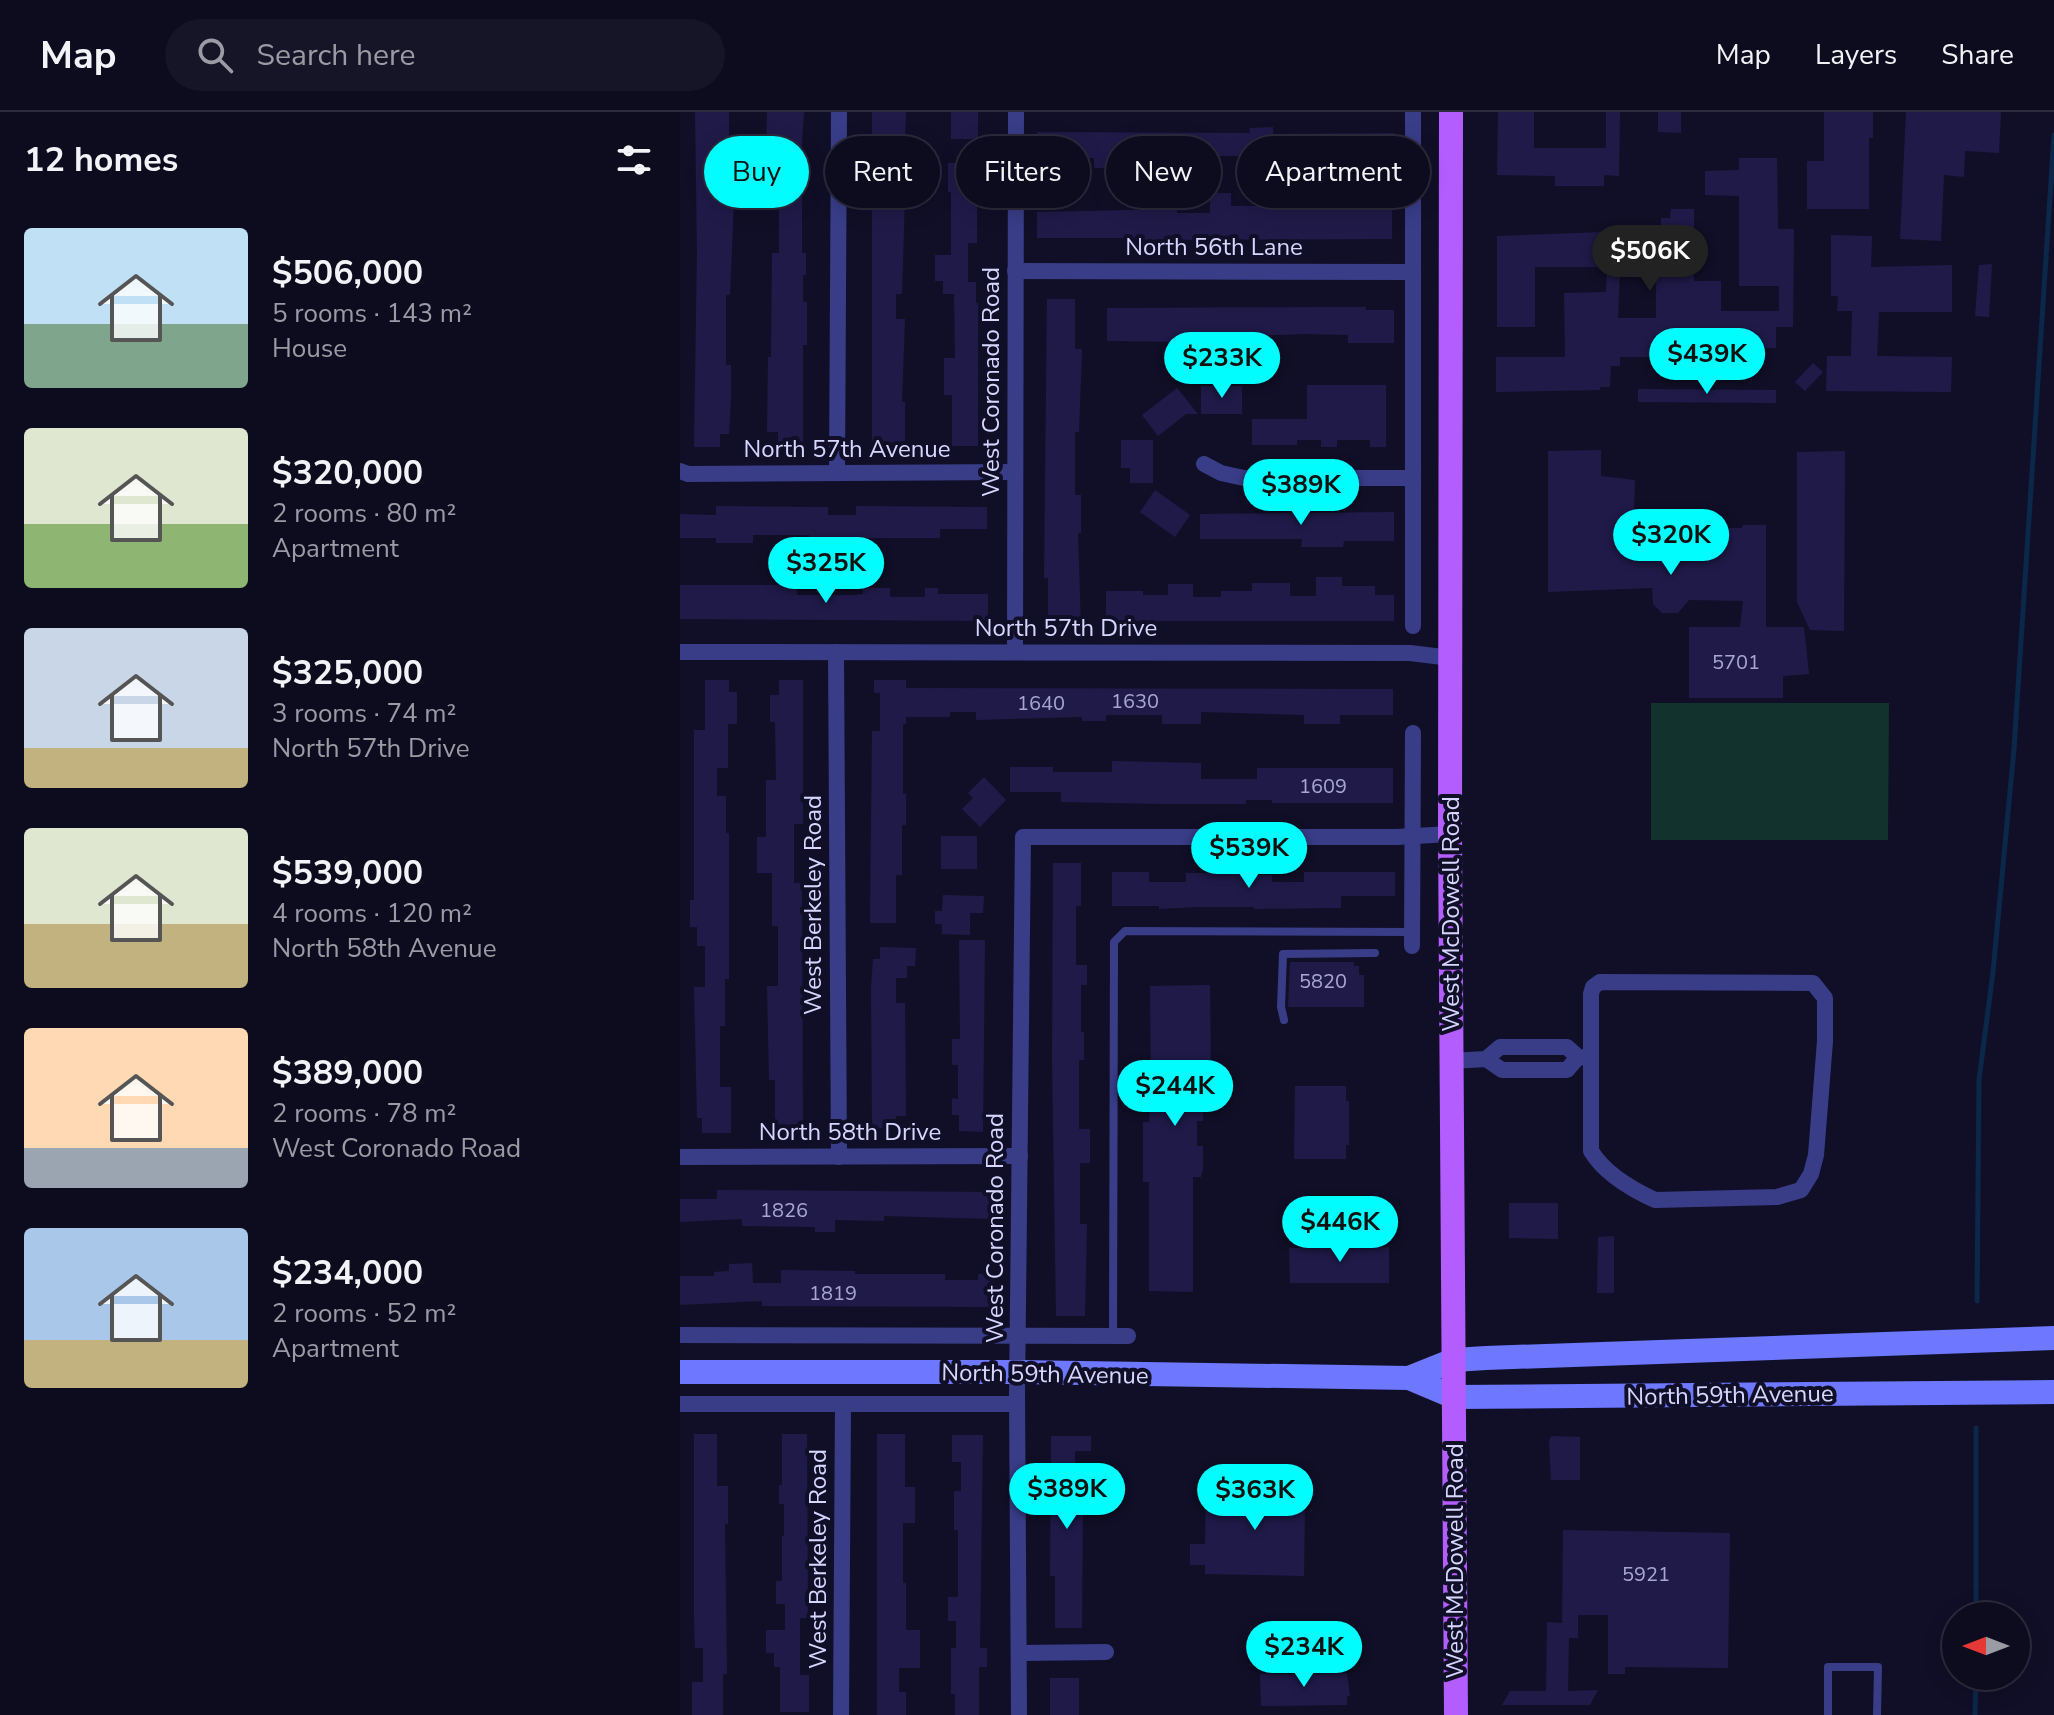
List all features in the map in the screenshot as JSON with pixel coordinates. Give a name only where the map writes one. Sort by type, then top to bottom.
[{"type":"main road","name":"West McDowell Road","points":[[1451,112],[1450,834],[1456,1715]]},
{"type":"main road","name":"North 59th Avenue","points":[[1409,1378],[1454,1360],[2054,1338]]},
{"type":"main road","name":"North 59th Avenue","points":[[680,1372],[1018,1372],[1409,1378],[1454,1397],[2054,1392]]},
{"type":"street","points":[[837,473],[839,112]]},
{"type":"street","name":"West Coronado Road","points":[[1015,652],[1016,112]]},
{"type":"street","points":[[1413,112],[1413,626]]},
{"type":"street","name":"North 56th Lane","points":[[1015,271],[1413,272]]},
{"type":"street","points":[[1204,464],[1221,473],[1244,478],[1413,478]]},
{"type":"street","name":"North 57th Avenue","points":[[680,471],[688,474],[1015,472]]},
{"type":"street","name":"North 57th Drive","points":[[680,652],[1410,653],[1451,658]]},
{"type":"street","name":"West Berkeley Road","points":[[836,652],[839,1157]]},
{"type":"street","name":"West McDowell Road","points":[[1412,939],[1413,733]]},
{"type":"street","points":[[1413,836],[1450,834]]},
{"type":"street","name":"West Coronado Road","points":[[1019,1715],[1017,1404],[1023,837],[1413,836]]},
{"type":"street","points":[[1486,1059],[1502,1070],[1567,1070],[1584,1058],[1591,994],[1593,987],[1600,982],[1813,983],[1825,998],[1825,1041],[1816,1155],[1811,1174],[1801,1190],[1777,1197],[1655,1200],[1642,1194],[1599,1164],[1591,1151],[1584,1058]]},
{"type":"street","points":[[1451,1061],[1486,1059],[1500,1047],[1567,1047],[1584,1058]]},
{"type":"street","name":"North 58th Drive","points":[[680,1157],[1020,1156]]},
{"type":"street","name":"North 59th Avenue","points":[[680,1335],[1120,1336]]},
{"type":"street","name":"North 59th Avenue","points":[[680,1404],[1017,1404]]},
{"type":"street","name":"West Berkeley Road","points":[[841,1715],[843,1404]]},
{"type":"street","points":[[1019,1653],[1106,1652]]},
{"type":"lane","points":[[1120,1336],[1114,942],[1125,931],[1412,939]]},
{"type":"lane","points":[[1284,1020],[1281,1007],[1283,954],[1375,953]]},
{"type":"lane","points":[[1828,1715],[1828,1667],[1878,1667],[1877,1715]]},
{"type":"green space","points":[[1651,703],[1889,703],[1888,840],[1651,840]]},
{"type":"building","points":[[695,112],[729,112],[729,136],[704,136],[704,208],[734,208],[730,295],[726,295],[726,365],[731,365],[729,434],[720,434],[720,447],[694,447],[697,252]]},
{"type":"building","points":[[767,112],[804,112],[802,136],[766,136]]},
{"type":"building","points":[[872,112],[906,112],[905,136],[872,136]]},
{"type":"building","points":[[951,112],[978,112],[978,136],[956,136],[956,139],[951,139]]},
{"type":"building","points":[[1498,112],[1534,112],[1534,148],[1606,148],[1606,112],[1620,112],[1619,176],[1604,175],[1604,186],[1555,186],[1555,176],[1497,175]]},
{"type":"building","points":[[1658,112],[1681,112],[1681,133],[1658,132]]},
{"type":"building","points":[[1824,112],[1873,112],[1873,138],[1869,138],[1869,209],[1807,209],[1807,161],[1824,161]]},
{"type":"building","points":[[1906,112],[2001,112],[1999,153],[1965,151],[1964,177],[1944,175],[1941,241],[1900,239]]},
{"type":"building","points":[[1273,127],[1273,134],[1394,133],[1394,136],[1237,136],[1237,156],[1221,156],[1221,136],[1106,136],[1106,168],[1094,168],[1094,158],[1090,158],[1090,136],[1037,136],[1037,132],[1250,133],[1249,128]]},
{"type":"building","points":[[1739,158],[1777,158],[1778,229],[1794,229],[1793,327],[1776,327],[1776,348],[1717,348],[1717,366],[1656,366],[1656,357],[1620,357],[1620,366],[1611,366],[1610,387],[1600,387],[1600,390],[1496,392],[1496,357],[1565,357],[1564,293],[1606,292],[1607,267],[1535,267],[1535,327],[1497,327],[1497,236],[1604,232],[1604,247],[1621,247],[1618,318],[1656,318],[1656,232],[1661,232],[1661,218],[1670,218],[1671,209],[1694,209],[1694,281],[1721,281],[1721,311],[1779,311],[1779,286],[1739,286],[1739,196],[1705,195],[1705,171],[1739,170]]},
{"type":"building","points":[[948,163],[956,163],[956,208],[977,208],[977,243],[968,243],[968,282],[976,282],[978,303],[978,446],[952,446],[952,395],[944,395],[944,358],[955,358],[954,294],[943,294],[943,281],[935,281],[935,255],[951,255],[951,192],[948,192]]},
{"type":"building","points":[[1221,193],[1231,193],[1231,206],[1237,208],[1392,209],[1392,239],[1037,238],[1037,212],[1177,209],[1177,213],[1210,213],[1210,208],[1221,208]]},
{"type":"building","points":[[779,208],[802,208],[802,253],[806,253],[803,302],[807,302],[807,345],[803,345],[803,446],[778,446],[778,432],[767,432],[772,253],[779,253]]},
{"type":"building","points":[[872,208],[905,208],[902,294],[896,294],[896,319],[905,319],[902,402],[905,402],[905,446],[872,446]]},
{"type":"building","points":[[1831,235],[1872,236],[1871,267],[1952,265],[1952,312],[1879,312],[1877,356],[1952,357],[1951,392],[1826,391],[1827,356],[1851,356],[1852,311],[1837,311],[1838,296],[1831,296]]},
{"type":"building","points":[[1992,264],[1989,317],[1975,316],[1979,265]]},
{"type":"building","points":[[1047,299],[1075,299],[1075,349],[1082,349],[1079,432],[1075,432],[1075,495],[1081,495],[1081,533],[1078,533],[1081,629],[1048,629],[1048,578],[1044,578]]},
{"type":"building","points":[[1366,307],[1366,310],[1394,310],[1394,343],[1348,343],[1348,335],[1305,334],[1192,338],[1192,342],[1107,341],[1107,308]]},
{"type":"building","points":[[1813,363],[1823,372],[1805,391],[1795,382]]},
{"type":"building","points":[[1307,385],[1386,385],[1386,447],[1370,447],[1370,440],[1337,440],[1337,447],[1321,447],[1321,440],[1297,440],[1297,445],[1252,445],[1252,419],[1307,419]]},
{"type":"building","points":[[1201,386],[1242,386],[1242,414],[1201,414]]},
{"type":"building","points":[[1177,388],[1198,414],[1186,414],[1158,436],[1142,415]]},
{"type":"building","points":[[1638,389],[1776,390],[1776,403],[1638,402]]},
{"type":"building","points":[[1121,440],[1153,440],[1153,483],[1130,483],[1130,468],[1121,468]]},
{"type":"building","points":[[1601,450],[1601,476],[1635,480],[1637,540],[1688,540],[1688,528],[1766,525],[1766,627],[1804,627],[1809,674],[1783,676],[1783,698],[1689,698],[1689,627],[1740,627],[1743,601],[1689,600],[1678,613],[1662,613],[1653,604],[1652,588],[1548,592],[1548,451]]},
{"type":"building","points":[[1845,451],[1844,631],[1810,630],[1797,602],[1797,452]]},
{"type":"building","points":[[1155,490],[1190,515],[1175,537],[1140,512]]},
{"type":"building","points":[[716,506],[828,507],[828,515],[856,515],[856,506],[987,507],[987,529],[940,529],[940,538],[840,538],[840,550],[809,550],[809,535],[753,535],[753,543],[716,543],[716,538],[680,538],[680,514],[716,515]]},
{"type":"building","points":[[1394,512],[1394,541],[1344,541],[1343,547],[1301,547],[1302,539],[1200,539],[1200,514]]},
{"type":"building","points":[[1316,577],[1342,577],[1342,586],[1375,586],[1375,595],[1394,595],[1394,621],[1106,621],[1106,591],[1168,595],[1168,584],[1193,584],[1193,597],[1221,597],[1221,591],[1252,591],[1252,583],[1290,583],[1290,596],[1316,596]]},
{"type":"building","points":[[680,585],[797,585],[797,595],[852,595],[863,594],[863,588],[890,588],[890,597],[925,597],[925,588],[938,588],[938,594],[988,594],[988,621],[680,619]]},
{"type":"building","points":[[705,680],[729,680],[729,692],[737,692],[737,724],[728,724],[728,768],[717,768],[717,796],[726,796],[726,833],[729,833],[729,979],[725,979],[725,1026],[720,1026],[720,1087],[731,1087],[731,1133],[702,1133],[702,1118],[697,1118],[694,987],[705,987],[705,946],[697,946],[697,927],[690,927],[690,900],[694,900],[694,730],[705,730]]},
{"type":"building","points":[[779,680],[803,680],[803,824],[794,824],[794,883],[802,883],[803,1132],[775,1132],[775,1080],[769,1080],[767,986],[778,986],[778,926],[772,926],[772,873],[757,873],[757,837],[766,837],[766,780],[776,780],[775,722],[770,722],[770,695],[779,695]]},
{"type":"building","points":[[874,680],[906,680],[906,688],[1393,689],[1393,715],[1340,715],[1340,724],[1304,724],[1304,715],[1201,712],[1201,724],[1162,724],[1162,715],[1106,715],[1106,721],[1082,721],[1082,717],[976,720],[976,712],[950,712],[950,717],[906,717],[906,724],[903,724],[903,794],[906,794],[906,825],[902,825],[902,875],[896,875],[896,923],[870,923],[872,731],[880,731],[880,693],[874,693]]},
{"type":"building","points":[[1112,761],[1201,763],[1201,779],[1257,779],[1257,768],[1393,768],[1393,803],[1272,803],[1272,800],[1246,800],[1246,804],[1061,802],[1061,792],[1010,792],[1010,767],[1053,767],[1053,772],[1112,772]]},
{"type":"building","points":[[984,777],[1006,800],[980,827],[962,809],[973,798],[968,793]]},
{"type":"building","points":[[941,836],[977,836],[977,869],[941,869]]},
{"type":"building","points":[[1053,863],[1081,863],[1081,906],[1076,906],[1076,965],[1087,965],[1087,985],[1081,985],[1084,1060],[1079,1060],[1079,1129],[1090,1129],[1090,1163],[1080,1163],[1080,1224],[1087,1224],[1085,1316],[1056,1316]]},
{"type":"building","points":[[1207,869],[1245,869],[1245,875],[1272,875],[1272,882],[1304,882],[1304,872],[1395,872],[1395,896],[1341,896],[1341,908],[1159,909],[1159,906],[1112,906],[1112,872],[1149,872],[1149,882],[1186,882],[1186,873],[1207,873]]},
{"type":"building","points":[[943,895],[984,896],[983,913],[970,913],[970,935],[942,934],[942,924],[935,924],[935,911],[942,911]]},
{"type":"building","points":[[959,940],[985,940],[983,1132],[959,1131],[959,1115],[952,1115],[952,1098],[958,1099],[958,1065],[952,1065],[952,1039],[960,1039]]},
{"type":"building","points":[[880,947],[916,948],[915,966],[907,966],[907,978],[896,978],[896,1003],[905,1003],[906,1116],[896,1116],[896,1128],[872,1128],[871,987],[873,959],[880,959]]},
{"type":"building","points":[[1290,962],[1354,962],[1354,966],[1359,966],[1359,975],[1364,975],[1364,1007],[1288,1007]]},
{"type":"building","points":[[1210,985],[1211,1078],[1203,1078],[1203,1121],[1197,1121],[1197,1146],[1203,1146],[1203,1169],[1201,1177],[1193,1177],[1193,1292],[1149,1291],[1149,1182],[1143,1182],[1143,1122],[1149,1122],[1151,1091],[1150,986]]},
{"type":"building","points":[[1295,1086],[1346,1086],[1349,1145],[1346,1145],[1346,1159],[1294,1159]]},
{"type":"building","points":[[717,1190],[995,1192],[995,1219],[884,1216],[884,1221],[835,1220],[835,1232],[815,1232],[815,1227],[742,1226],[742,1219],[680,1222],[680,1199],[717,1199]]},
{"type":"building","points":[[1509,1203],[1558,1203],[1558,1239],[1509,1238]]},
{"type":"building","points":[[1339,1236],[1362,1236],[1362,1247],[1389,1247],[1389,1283],[1290,1283],[1289,1248],[1339,1247]]},
{"type":"building","points":[[1614,1236],[1614,1293],[1597,1293],[1598,1237]]},
{"type":"building","points":[[752,1263],[753,1283],[781,1283],[781,1270],[945,1274],[945,1280],[978,1280],[978,1274],[995,1274],[995,1307],[762,1306],[762,1301],[680,1305],[680,1276],[714,1276],[714,1272],[729,1271],[729,1264]]},
{"type":"building","points":[[694,1434],[717,1434],[717,1486],[728,1486],[728,1524],[725,1524],[727,1674],[723,1674],[723,1715],[692,1715],[692,1682],[703,1682],[703,1648],[695,1648]]},
{"type":"building","points":[[782,1434],[807,1434],[808,1618],[800,1618],[800,1675],[809,1675],[809,1712],[780,1712],[780,1667],[774,1667],[774,1653],[766,1653],[766,1630],[785,1630],[785,1604],[776,1604],[776,1581],[782,1581],[784,1536],[784,1504],[779,1504]]},
{"type":"building","points":[[877,1434],[905,1434],[905,1487],[915,1487],[915,1523],[903,1523],[903,1583],[906,1583],[906,1630],[920,1630],[920,1668],[899,1668],[899,1692],[906,1692],[906,1715],[877,1715]]},
{"type":"building","points":[[952,1435],[983,1435],[980,1648],[987,1648],[987,1667],[979,1667],[979,1715],[955,1715],[955,1694],[951,1694],[951,1648],[956,1648],[956,1621],[948,1621],[948,1597],[958,1597],[958,1530],[954,1530],[954,1491],[961,1491],[961,1462],[952,1462]]},
{"type":"building","points":[[1051,1436],[1091,1436],[1091,1451],[1075,1451],[1075,1499],[1083,1499],[1082,1628],[1055,1628],[1055,1576],[1050,1576]]},
{"type":"building","points":[[1551,1436],[1580,1437],[1580,1480],[1551,1480]]},
{"type":"building","points":[[1300,1479],[1315,1495],[1305,1505],[1304,1576],[1205,1574],[1205,1565],[1190,1565],[1190,1544],[1205,1544],[1206,1493],[1237,1494],[1237,1488],[1290,1489]]},
{"type":"building","points":[[1563,1530],[1730,1533],[1728,1668],[1625,1667],[1625,1674],[1608,1674],[1608,1615],[1578,1615],[1578,1638],[1569,1638],[1568,1691],[1598,1690],[1590,1705],[1502,1705],[1510,1691],[1546,1691],[1547,1622],[1562,1623]]},
{"type":"building","points":[[1347,1673],[1350,1696],[1347,1696],[1347,1705],[1261,1706],[1260,1674]]},
{"type":"building","points":[[1050,1678],[1079,1678],[1079,1715],[1050,1715]]},
{"type":"waterway","points":[[1977,1301],[1979,1080],[1993,972],[2014,749],[2054,135]]},
{"type":"waterway","points":[[1976,1428],[1976,1602]]},
{"type":"waterway","points":[[1975,1715],[1976,1690]]}]
